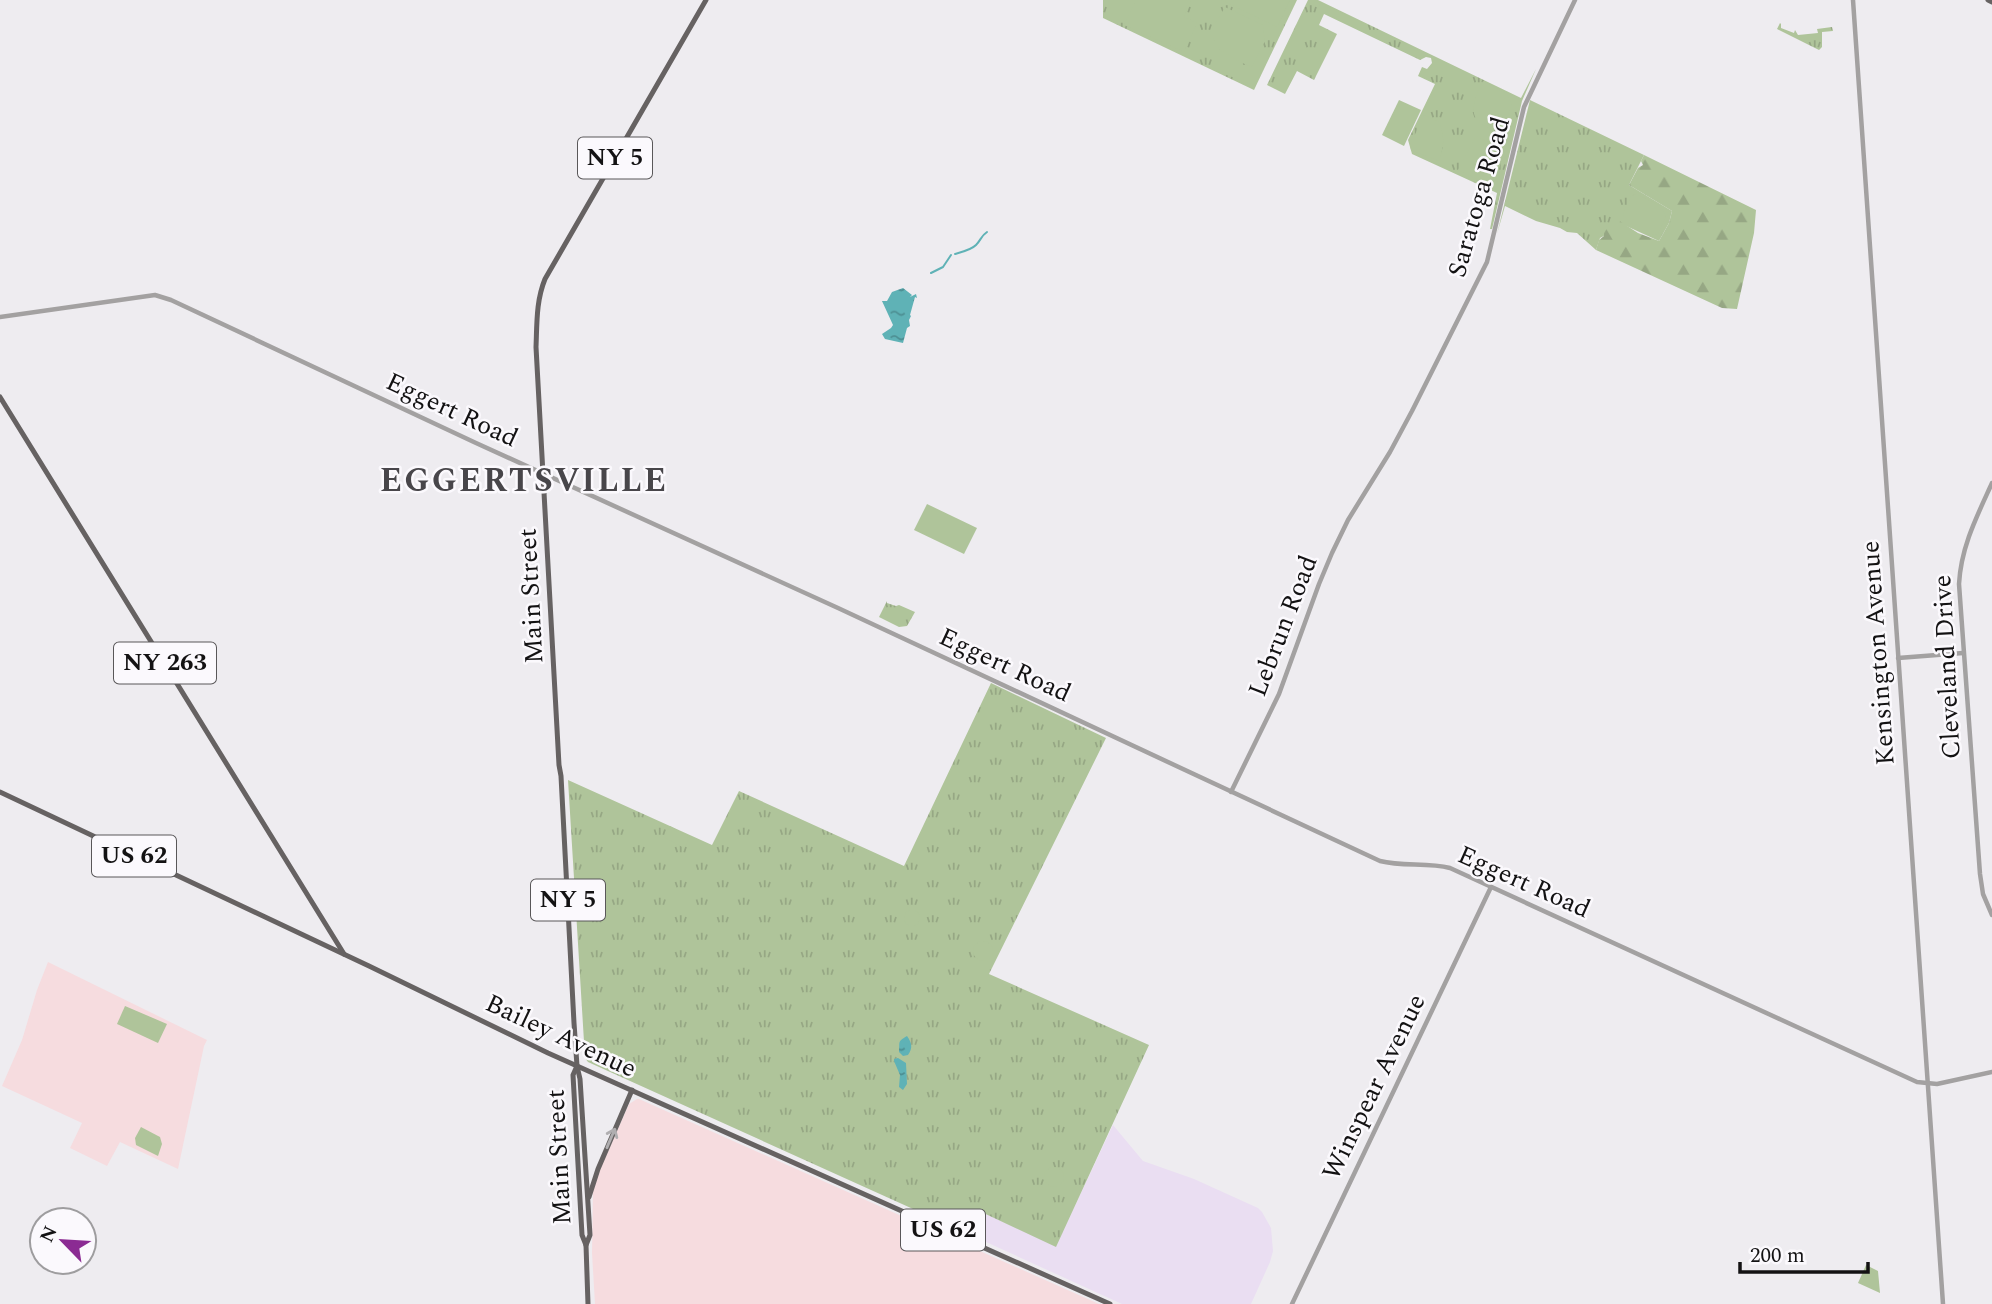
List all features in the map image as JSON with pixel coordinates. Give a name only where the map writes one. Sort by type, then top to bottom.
[{"type":"main road","name":"Main Street","points":[[586,1245],[590,1234],[577,1066],[536,347],[537,314],[542,286],[566,241],[706,0]]},
{"type":"main road","name":"NY 263","points":[[0,397],[346,956]]},
{"type":"main road","name":"Bailey Avenue","points":[[0,792],[577,1066],[1110,1304]]},
{"type":"main road","points":[[321,945],[330,940],[330,929]]},
{"type":"main road","name":"Main Street","points":[[577,1066],[573,1075],[588,1304]]},
{"type":"main road","points":[[588,1204],[592,1185],[632,1090]]},
{"type":"street","name":"Saratoga Road","points":[[1375,477],[1436,365],[1486,262],[1527,98],[1575,0]]},
{"type":"street","name":"Kensington Avenue","points":[[1853,0],[1943,1304]]},
{"type":"street","name":"Eggert Road","points":[[0,317],[155,295],[171,300],[1380,861],[1405,866],[1450,868],[1917,1082],[1946,1083],[1992,1072]]},
{"type":"street","name":"Lebrun Road","points":[[1231,792],[1284,684],[1316,590],[1332,553],[1348,520],[1375,477]]},
{"type":"street","name":"Cleveland Drive","points":[[1992,483],[1971,528],[1960,565],[1978,854],[1983,894],[1992,915]]},
{"type":"street","points":[[1898,658],[1964,653]]},
{"type":"street","name":"Winspear Avenue","points":[[1292,1304],[1491,887]]},
{"type":"shaded area","points":[[48,962],[207,1040],[178,1169],[120,1142],[107,1166],[70,1148],[82,1123],[2,1086],[22,1040]]},
{"type":"shaded area","points":[[637,1099],[1099,1304],[595,1304],[593,1191],[629,1104]]},
{"type":"shaded area","points":[[1113,1125],[1143,1161],[1194,1179],[1262,1212],[1271,1228],[1273,1251],[1251,1304],[1122,1304],[964,1232],[975,1209],[1056,1246]]},
{"type":"green space","points":[[1103,0],[1297,0],[1254,90],[1103,18]]},
{"type":"green space","points":[[1133,0],[1191,0],[1184,17],[1197,23],[1184,52],[1124,25],[1135,2]]},
{"type":"green space","points":[[1221,0],[1290,0],[1277,27]]},
{"type":"green space","points":[[1308,0],[1318,0],[1521,98],[1536,69],[1522,101],[1492,229],[1497,193],[1412,154],[1408,140],[1435,84],[1418,76],[1422,67],[1427,69],[1432,63],[1431,58],[1420,60],[1324,14],[1319,25],[1337,34],[1314,80],[1297,71],[1285,94],[1267,85]]},
{"type":"green space","points":[[1225,7],[1263,25],[1265,41],[1252,67],[1220,50],[1210,32]]},
{"type":"green space","points":[[1780,23],[1781,28],[1794,33],[1795,30],[1798,35],[1818,33],[1817,29],[1832,27],[1833,31],[1822,32],[1822,47],[1819,50],[1777,29]]},
{"type":"green space","points":[[1483,81],[1507,94],[1512,104],[1501,132],[1482,124],[1474,114],[1475,99]]},
{"type":"green space","points":[[1399,100],[1421,110],[1404,146],[1382,135]]},
{"type":"green space","points":[[1530,100],[1644,155],[1629,185],[1672,211],[1659,241],[1624,225],[1600,238],[1596,250],[1577,233],[1536,221],[1505,206],[1497,234]]},
{"type":"green space","points":[[1424,115],[1439,122],[1441,127],[1443,142],[1439,161],[1411,150],[1410,145]]},
{"type":"green space","points":[[1476,136],[1505,150],[1495,181],[1489,185],[1458,170]]},
{"type":"green space","points":[[1644,155],[1756,210],[1754,233],[1737,309],[1722,308],[1596,250],[1604,231],[1615,218],[1638,233],[1659,241],[1669,223],[1672,211],[1629,185],[1638,168],[1643,165],[1641,161]]},
{"type":"green space","points":[[1636,194],[1661,206],[1666,216],[1658,234],[1650,235],[1623,217],[1631,196]]},
{"type":"green space","points":[[927,504],[977,528],[964,554],[914,530]]},
{"type":"green space","points":[[887,601],[915,612],[907,626],[899,627],[879,617]]},
{"type":"green space","points":[[991,683],[1106,738],[989,974],[1149,1045],[1056,1247],[975,1209],[964,1232],[588,1062],[585,1058],[568,780],[712,845],[739,791],[904,866]]},
{"type":"green space","points":[[670,826],[690,837],[684,848],[664,837]]},
{"type":"green space","points":[[909,910],[915,910],[920,918],[918,924],[909,926],[904,921],[904,915]]},
{"type":"green space","points":[[983,941],[990,944],[993,951],[990,958],[983,961],[976,958],[973,951],[976,944]]},
{"type":"green space","points":[[125,1006],[167,1024],[158,1043],[117,1024]]},
{"type":"green space","points":[[141,1127],[160,1137],[162,1144],[158,1156],[136,1145],[135,1138]]},
{"type":"green space","points":[[1054,1167],[1061,1170],[1064,1177],[1061,1184],[1054,1187],[1047,1184],[1044,1177],[1047,1170]]},
{"type":"green space","points":[[1866,1265],[1878,1271],[1880,1293],[1858,1283]]},
{"type":"water","points":[[903,288],[912,295],[910,297],[916,294],[917,298],[915,297],[910,326],[903,343],[885,339],[882,334],[893,325],[882,301],[887,301],[892,292]]},
{"type":"water","points":[[907,1036],[911,1048],[908,1055],[903,1056],[899,1052],[900,1042]]},
{"type":"water","points":[[898,1058],[906,1063],[907,1084],[903,1090],[899,1087],[900,1075],[894,1061]]},
{"type":"waterway","points":[[955,254],[974,247],[987,232]]},
{"type":"waterway","points":[[931,273],[943,267],[951,255]]},
{"type":"district","name":"EGGERTSVILLE","points":[[524,481]]}]
